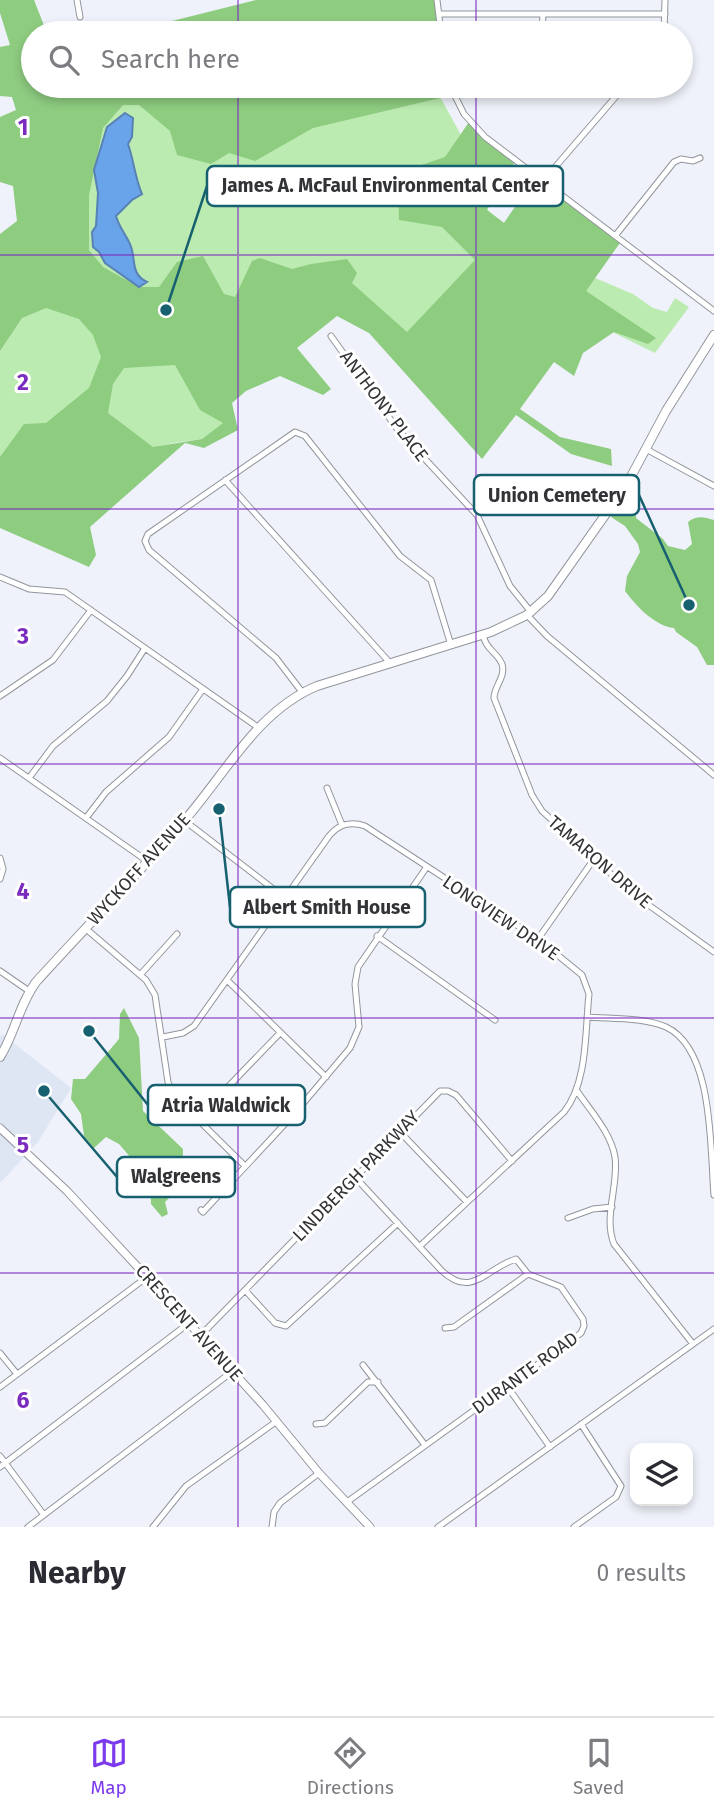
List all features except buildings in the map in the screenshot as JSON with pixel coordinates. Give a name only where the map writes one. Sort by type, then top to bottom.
[{"type":"main road","points":[[529,614],[548,596],[609,510],[714,334]]},
{"type":"main road","name":"WYCKOFF AVENUE","points":[[0,1057],[29,991],[185,821],[259,728],[279,708],[302,692],[497,630],[529,614]]},
{"type":"main road","name":"CRESCENT AVENUE","points":[[0,1128],[67,1191],[201,1335],[319,1473],[370,1527]]},
{"type":"street","points":[[77,0],[80,16]]},
{"type":"street","points":[[437,0],[440,21]]},
{"type":"street","points":[[665,0],[665,21]]},
{"type":"street","points":[[439,14],[665,14]]},
{"type":"street","points":[[542,14],[542,21]]},
{"type":"street","points":[[456,98],[463,113],[480,133],[714,311]]},
{"type":"street","points":[[544,180],[615,98]]},
{"type":"street","points":[[615,236],[674,162],[700,158]]},
{"type":"street","name":"ANTHONY PLACE","points":[[331,336],[398,430],[477,515],[510,586],[547,636],[714,775]]},
{"type":"street","points":[[302,692],[276,659],[145,544],[148,534],[291,433],[299,432],[305,436],[400,556],[431,580],[451,645]]},
{"type":"street","points":[[646,449],[714,486]]},
{"type":"street","points":[[225,480],[391,664]]},
{"type":"street","points":[[0,577],[29,589],[65,592],[259,728]]},
{"type":"street","points":[[0,696],[53,660],[91,610]]},
{"type":"street","name":"TAMARON DRIVE","points":[[483,634],[486,645],[502,665],[502,676],[494,698],[531,795],[542,811],[632,893],[714,952]]},
{"type":"street","points":[[29,778],[43,757],[63,737],[107,701],[145,648]]},
{"type":"street","points":[[86,818],[106,792],[169,737],[203,688]]},
{"type":"street","points":[[0,758],[147,861]]},
{"type":"street","points":[[163,1037],[190,1030],[329,835],[342,825],[327,788]]},
{"type":"street","points":[[185,821],[285,898]]},
{"type":"street","name":"LONGVIEW DRIVE","points":[[342,825],[353,823],[365,826],[538,939],[582,975],[589,994],[581,1073],[577,1091],[564,1112],[420,1246]]},
{"type":"street","points":[[0,858],[3,869],[0,879]]},
{"type":"street","points":[[538,939],[594,859]]},
{"type":"street","points":[[201,1210],[203,1212],[350,1048],[357,1034],[359,1020],[355,975],[361,959],[426,868]]},
{"type":"street","points":[[85,928],[148,983],[155,995],[170,1088],[176,1100],[245,1166]]},
{"type":"street","points":[[140,975],[177,934]]},
{"type":"street","points":[[377,936],[495,1020]]},
{"type":"street","points":[[0,971],[29,991]]},
{"type":"street","points":[[227,980],[326,1077]]},
{"type":"street","points":[[587,1017],[650,1023],[676,1032],[693,1052],[705,1088],[714,1195]]},
{"type":"street","points":[[197,1120],[281,1033]]},
{"type":"street","points":[[705,1088],[714,1088]]},
{"type":"street","name":"LINDBERGH PARKWAY","points":[[201,1335],[436,1094],[448,1091],[456,1095],[512,1161]]},
{"type":"street","points":[[577,1091],[612,1146],[615,1164],[610,1231],[614,1244],[694,1343]]},
{"type":"street","points":[[399,1131],[467,1202]]},
{"type":"street","points":[[355,1177],[420,1246]]},
{"type":"street","points":[[568,1218],[593,1209],[612,1207]]},
{"type":"street","points":[[245,1290],[275,1323],[286,1326],[398,1223]]},
{"type":"street","name":"DURANTE ROAD","points":[[346,1502],[581,1333],[584,1326],[583,1318],[561,1287],[528,1274],[516,1259],[502,1264],[478,1281],[455,1281],[420,1246]]},
{"type":"street","points":[[445,1328],[454,1327],[528,1274]]},
{"type":"street","points":[[0,1387],[147,1277]]},
{"type":"street","points":[[3,1465],[189,1323]]},
{"type":"street","points":[[438,1527],[714,1329]]},
{"type":"street","points":[[0,1353],[17,1374]]},
{"type":"street","points":[[363,1365],[425,1445]]},
{"type":"street","points":[[28,1527],[233,1371]]},
{"type":"street","points":[[316,1424],[325,1423],[368,1382],[377,1382]]},
{"type":"street","points":[[507,1386],[550,1447]]},
{"type":"street","points":[[153,1527],[186,1486],[276,1421]]},
{"type":"street","points":[[574,1527],[621,1491],[620,1482],[581,1424]]},
{"type":"street","points":[[0,1456],[3,1465],[44,1516]]},
{"type":"street","points":[[272,1527],[274,1512],[280,1503],[319,1473]]},
{"type":"shaded area","points":[[2,1034],[71,1088],[38,1142],[0,1183],[0,1037]]},
{"type":"green space","points":[[0,0],[34,0],[42,21],[21,21],[21,98],[440,98],[313,128],[255,161],[229,153],[211,164],[177,155],[170,131],[139,105],[123,105],[103,128],[89,195],[89,250],[103,267],[139,287],[159,287],[177,262],[203,256],[224,294],[235,297],[252,261],[260,258],[292,269],[347,259],[357,273],[352,283],[407,332],[475,260],[442,227],[399,220],[398,173],[445,157],[469,122],[516,160],[487,210],[504,223],[538,173],[622,240],[586,291],[656,338],[648,344],[614,332],[583,353],[574,376],[554,362],[520,409],[560,437],[611,449],[612,466],[571,454],[516,415],[482,459],[369,333],[337,316],[297,348],[331,389],[323,395],[280,376],[246,391],[232,403],[238,430],[204,448],[185,443],[90,527],[96,555],[89,567],[0,528],[0,457],[24,424],[46,423],[89,388],[101,357],[93,335],[79,319],[46,308],[22,318],[0,351],[0,234],[17,221],[13,186],[0,182],[0,117],[16,110],[12,97],[0,96],[0,47],[10,45],[0,13]],"holes":[[[175,365],[200,410],[223,423],[202,439],[153,447],[108,413],[113,384],[124,368]]]},
{"type":"green space","points":[[256,0],[437,0],[439,21],[172,21]]},
{"type":"green space","points":[[441,98],[466,144],[487,210],[504,223],[532,182],[588,275],[633,294],[653,308],[667,312],[675,298],[689,307],[655,353],[602,327],[573,361],[383,330],[339,305],[209,415],[224,423],[202,439],[173,443],[0,485],[0,266],[102,99]]},
{"type":"green space","points":[[629,503],[636,510],[636,518],[668,546],[685,550],[692,544],[688,522],[701,517],[714,520],[714,665],[707,665],[697,647],[674,628],[646,614],[625,591],[627,576],[640,552],[638,544],[625,526],[611,517],[623,504]]},
{"type":"green space","points":[[124,1008],[139,1038],[143,1111],[183,1149],[182,1185],[165,1202],[168,1214],[162,1217],[151,1204],[150,1180],[119,1144],[106,1137],[94,1148],[84,1136],[81,1114],[71,1099],[73,1079],[85,1079],[119,1039],[120,1014]]},
{"type":"water","points":[[125,113],[133,118],[132,137],[128,144],[142,194],[116,216],[131,247],[136,270],[141,279],[147,282],[139,287],[105,263],[93,247],[92,232],[96,226],[98,193],[94,170],[107,127]]},
{"type":"place","name":"James A. McFaul Environmental Center","points":[[166,310]]},
{"type":"place","name":"Union Cemetery","points":[[689,605]]},
{"type":"place","name":"Albert Smith House","points":[[219,809]]},
{"type":"place","name":"Atria Waldwick","points":[[89,1031]]},
{"type":"place","name":"Walgreens","points":[[44,1091]]}]
